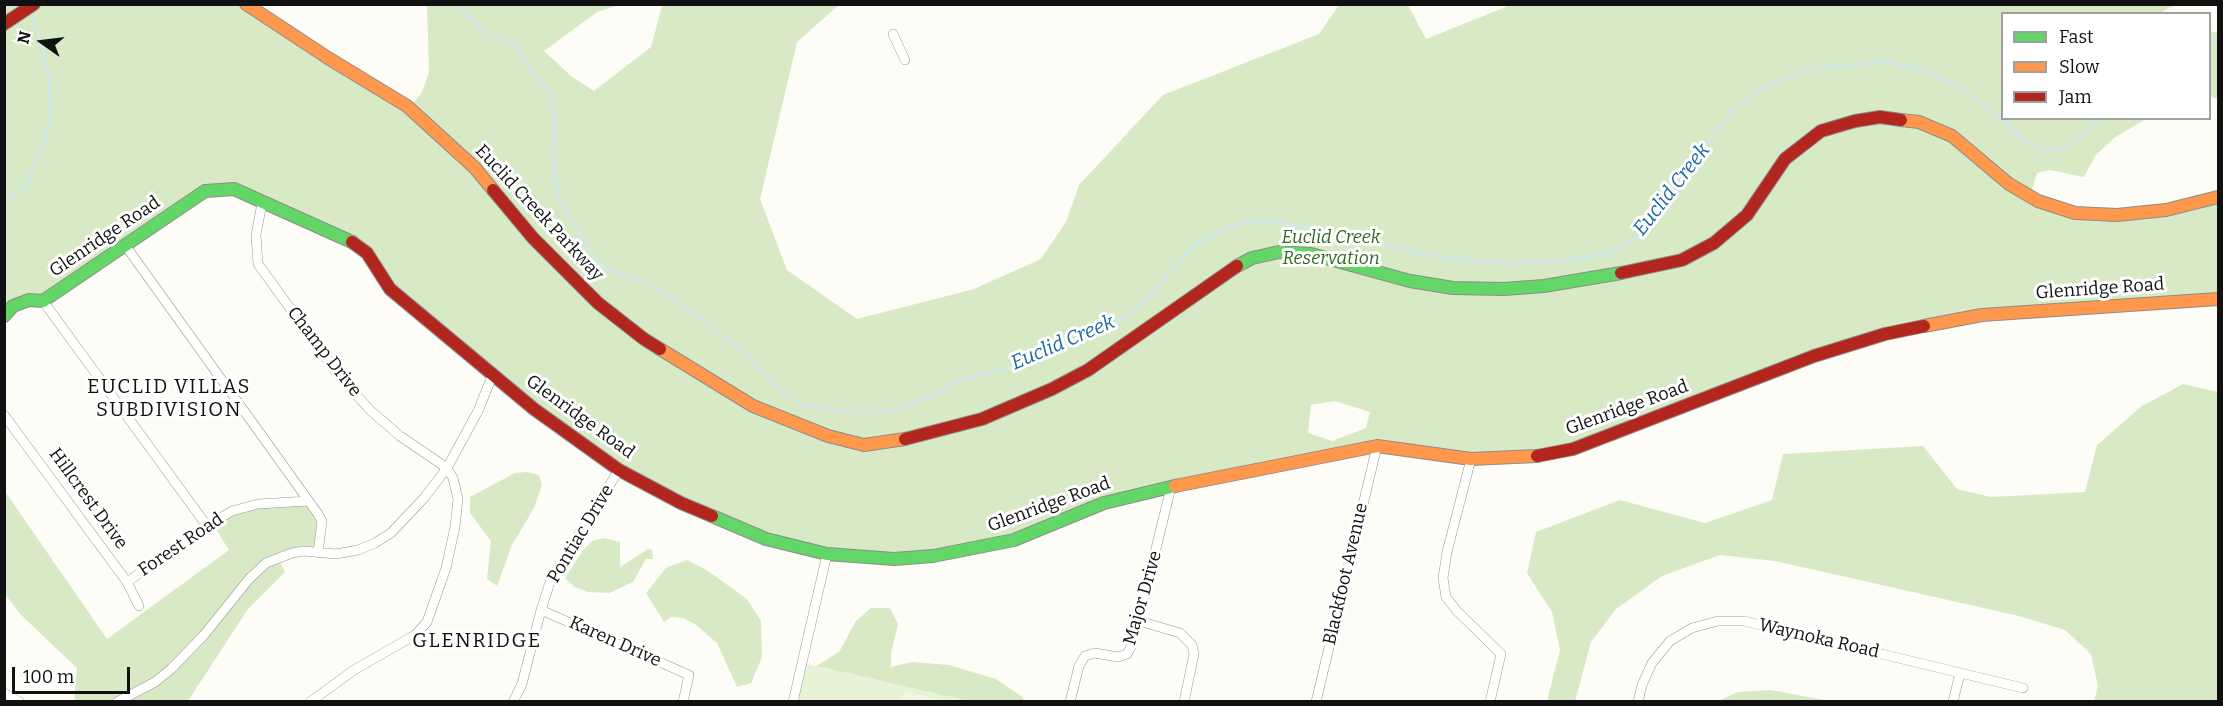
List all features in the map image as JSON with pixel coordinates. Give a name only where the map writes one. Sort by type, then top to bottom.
[{"type":"street","points":[[6,23],[34,4]]},
{"type":"street","name":"Euclid Creek Parkway","points":[[246,4],[328,58],[411,108],[475,168],[533,238],[598,303],[644,339],[753,406],[828,436],[864,445],[899,441],[972,422],[1052,389],[1088,370],[1230,270],[1252,258],[1279,252],[1311,254],[1410,281],[1453,288],[1504,289],[1544,286],[1661,266],[1682,260],[1714,243],[1747,215],[1785,159],[1802,145],[1821,131],[1855,121],[1880,117],[1919,122],[1952,135],[2009,184],[2038,201],[2075,213],[2116,215],[2166,210],[2218,196]]},
{"type":"street","points":[[893,34],[905,60]]},
{"type":"street","name":"Glenridge Road","points":[[4,316],[13,306],[29,300],[43,301],[205,191],[234,189],[356,244],[367,253],[390,289],[534,409],[620,470],[681,503],[766,539],[827,554],[894,559],[933,556],[981,548],[1014,540],[1104,503],[1144,492],[1377,446],[1471,459],[1533,457],[1573,449],[1814,356],[1885,334],[1982,315],[2218,299]]},
{"type":"street","name":"Champ Drive","points":[[262,203],[255,235],[258,264],[339,376],[371,411],[400,436],[447,468]]},
{"type":"street","points":[[124,245],[322,521],[318,553]]},
{"type":"street","points":[[43,301],[207,526]]},
{"type":"street","points":[[117,702],[155,682],[171,669],[204,634],[249,579],[266,563],[292,552],[336,554],[358,550],[383,538],[404,520],[447,468],[473,421],[493,374]]},
{"type":"street","name":"Hillcrest Drive","points":[[4,415],[127,582],[140,606]]},
{"type":"street","name":"Blackfoot Avenue","points":[[1316,702],[1377,446]]},
{"type":"street","points":[[1471,459],[1447,552],[1443,578],[1446,597],[1457,611],[1502,654],[1490,702]]},
{"type":"street","points":[[310,702],[354,670],[415,635],[432,614],[446,568],[458,515],[456,487],[447,468]]},
{"type":"street","name":"Pontiac Drive","points":[[513,702],[522,684],[551,579],[620,470]]},
{"type":"street","name":"Major Drive","points":[[1070,702],[1079,666],[1085,656],[1095,653],[1118,657],[1127,654],[1132,644],[1172,487]]},
{"type":"street","name":"Forest Road","points":[[127,582],[232,511],[258,504],[308,501]]},
{"type":"street","points":[[793,702],[827,554]]},
{"type":"street","name":"Karen Drive","points":[[541,610],[689,675],[683,702]]},
{"type":"street","points":[[1139,621],[1180,633],[1192,645],[1194,654],[1184,702]]},
{"type":"street","name":"Waynoka Road","points":[[1638,702],[1642,685],[1652,663],[1670,641],[1692,628],[1718,621],[1744,621],[2023,688]]},
{"type":"street","points":[[1953,702],[1960,673]]},
{"type":"street","points":[[4,693],[21,702]]},
{"type":"green space","name":"Euclid Creek Reservation","points":[[1513,4],[2175,5],[2162,12],[2001,12],[2001,120],[2144,120],[2114,138],[2095,156],[2084,177],[2050,170],[2037,173],[2030,197],[2038,201],[2117,215],[2218,197],[2218,299],[1982,315],[1885,334],[1573,449],[1502,458],[1377,446],[1144,492],[1014,540],[894,559],[766,539],[619,470],[390,289],[367,253],[234,189],[205,191],[43,301],[29,300],[5,316],[4,5],[246,5],[410,108],[422,92],[429,72],[427,5],[618,5],[597,12],[544,51],[571,76],[594,91],[651,47],[662,6],[659,5],[839,5],[797,42],[760,199],[787,270],[857,319],[974,289],[1041,259],[1066,222],[1079,185],[1163,95],[1319,34],[1339,5],[1408,5],[1426,39]],"holes":[[[1335,401],[1370,412],[1366,428],[1332,441],[1308,433],[1311,405]]]},
{"type":"green space","points":[[2211,31],[2218,33],[2218,99],[2211,96]]},
{"type":"green space","points":[[2183,384],[2218,392],[2218,701],[2094,701],[2098,686],[2091,654],[2065,630],[2019,616],[1775,561],[1720,555],[1662,576],[1616,609],[1591,642],[1575,701],[1547,701],[1560,650],[1552,612],[1527,573],[1536,532],[1620,500],[1705,523],[1772,500],[1783,454],[1923,446],[1957,489],[1991,497],[2085,492],[2097,445],[2142,406]]},
{"type":"green space","points":[[527,472],[539,475],[542,485],[534,508],[512,545],[497,586],[487,579],[491,541],[470,513],[470,497],[515,473]]},
{"type":"green space","points":[[4,490],[107,639],[229,550],[212,523],[232,511],[308,501],[318,514],[318,553],[277,557],[285,572],[248,609],[188,701],[74,701],[77,668],[20,614],[5,594]]},
{"type":"green space","points":[[604,538],[620,542],[620,567],[648,549],[652,550],[653,559],[646,559],[633,582],[609,593],[588,592],[575,587],[565,578],[584,549],[592,541]]},
{"type":"green space","points":[[687,560],[708,571],[747,599],[761,621],[762,657],[751,683],[737,687],[717,643],[695,624],[683,618],[671,617],[664,622],[646,593],[666,568]]},
{"type":"green space","points":[[871,608],[890,608],[898,624],[891,654],[891,667],[912,662],[949,665],[996,679],[1025,701],[968,701],[816,666],[839,652],[856,621]]},
{"type":"green space","points":[[802,663],[968,701],[793,702]]},
{"type":"green space","points":[[1771,690],[1830,701],[1718,701],[1738,692]]},
{"type":"green space","points":[[906,691],[947,701],[899,701]]},
{"type":"waterway","name":"Euclid Creek","points":[[459,4],[459,8],[487,35],[514,43],[528,66],[550,92],[554,123],[553,169],[560,198],[584,242],[603,268],[643,281],[673,298],[749,356],[778,389],[801,404],[840,412],[889,412],[935,395],[955,382],[1032,361],[1085,338],[1127,315],[1149,296],[1194,245],[1233,225],[1263,220],[1310,228],[1421,254],[1465,260],[1512,263],[1560,261],[1606,254],[1639,237],[1678,189],[1735,107],[1767,86],[1805,69],[1888,62],[1923,70],[1963,90],[2001,118]]},
{"type":"waterway","name":"Euclid Creek","points":[[4,201],[25,188],[43,147],[50,117],[49,77],[43,48],[31,13]]},
{"type":"waterway","name":"Euclid Creek","points":[[2211,40],[2218,41]]},
{"type":"waterway","name":"Euclid Creek","points":[[2003,120],[2023,140],[2039,149],[2060,149],[2083,136],[2099,120]]},
{"type":"traffic: fast","points":[[4,316],[13,306],[29,300],[43,301],[205,191],[234,189],[352,242]]},
{"type":"traffic: fast","points":[[1237,266],[1252,258],[1279,252],[1311,254],[1410,281],[1453,288],[1504,289],[1544,286],[1621,273]]},
{"type":"traffic: fast","points":[[712,516],[766,539],[827,554],[894,559],[933,556],[1014,540],[1104,503],[1175,486]]},
{"type":"traffic: slow","points":[[246,4],[407,106],[475,168],[493,190]]},
{"type":"traffic: slow","points":[[1901,120],[1919,122],[1952,136],[2009,184],[2038,201],[2075,213],[2117,215],[2166,210],[2218,197]]},
{"type":"traffic: slow","points":[[1924,326],[1982,315],[2218,299]]},
{"type":"traffic: slow","points":[[660,349],[753,406],[828,436],[864,445],[905,439]]},
{"type":"traffic: slow","points":[[1175,486],[1377,446],[1471,459],[1537,456]]},
{"type":"traffic: jam","points":[[4,24],[34,4]]},
{"type":"traffic: jam","points":[[1621,273],[1682,260],[1714,243],[1747,215],[1785,159],[1821,131],[1855,121],[1880,117],[1901,120]]},
{"type":"traffic: jam","points":[[493,190],[533,238],[598,303],[660,349]]},
{"type":"traffic: jam","points":[[352,242],[367,253],[390,289],[534,409],[619,470],[681,503],[712,516]]},
{"type":"traffic: jam","points":[[905,439],[982,419],[1052,389],[1088,370],[1237,266]]},
{"type":"traffic: jam","points":[[1537,456],[1573,449],[1814,356],[1885,334],[1924,326]]},
{"type":"district","name":"EUCLID VILLAS SUBDIVISION","points":[[169,398]]},
{"type":"district","name":"GLENRIDGE","points":[[477,641]]}]
